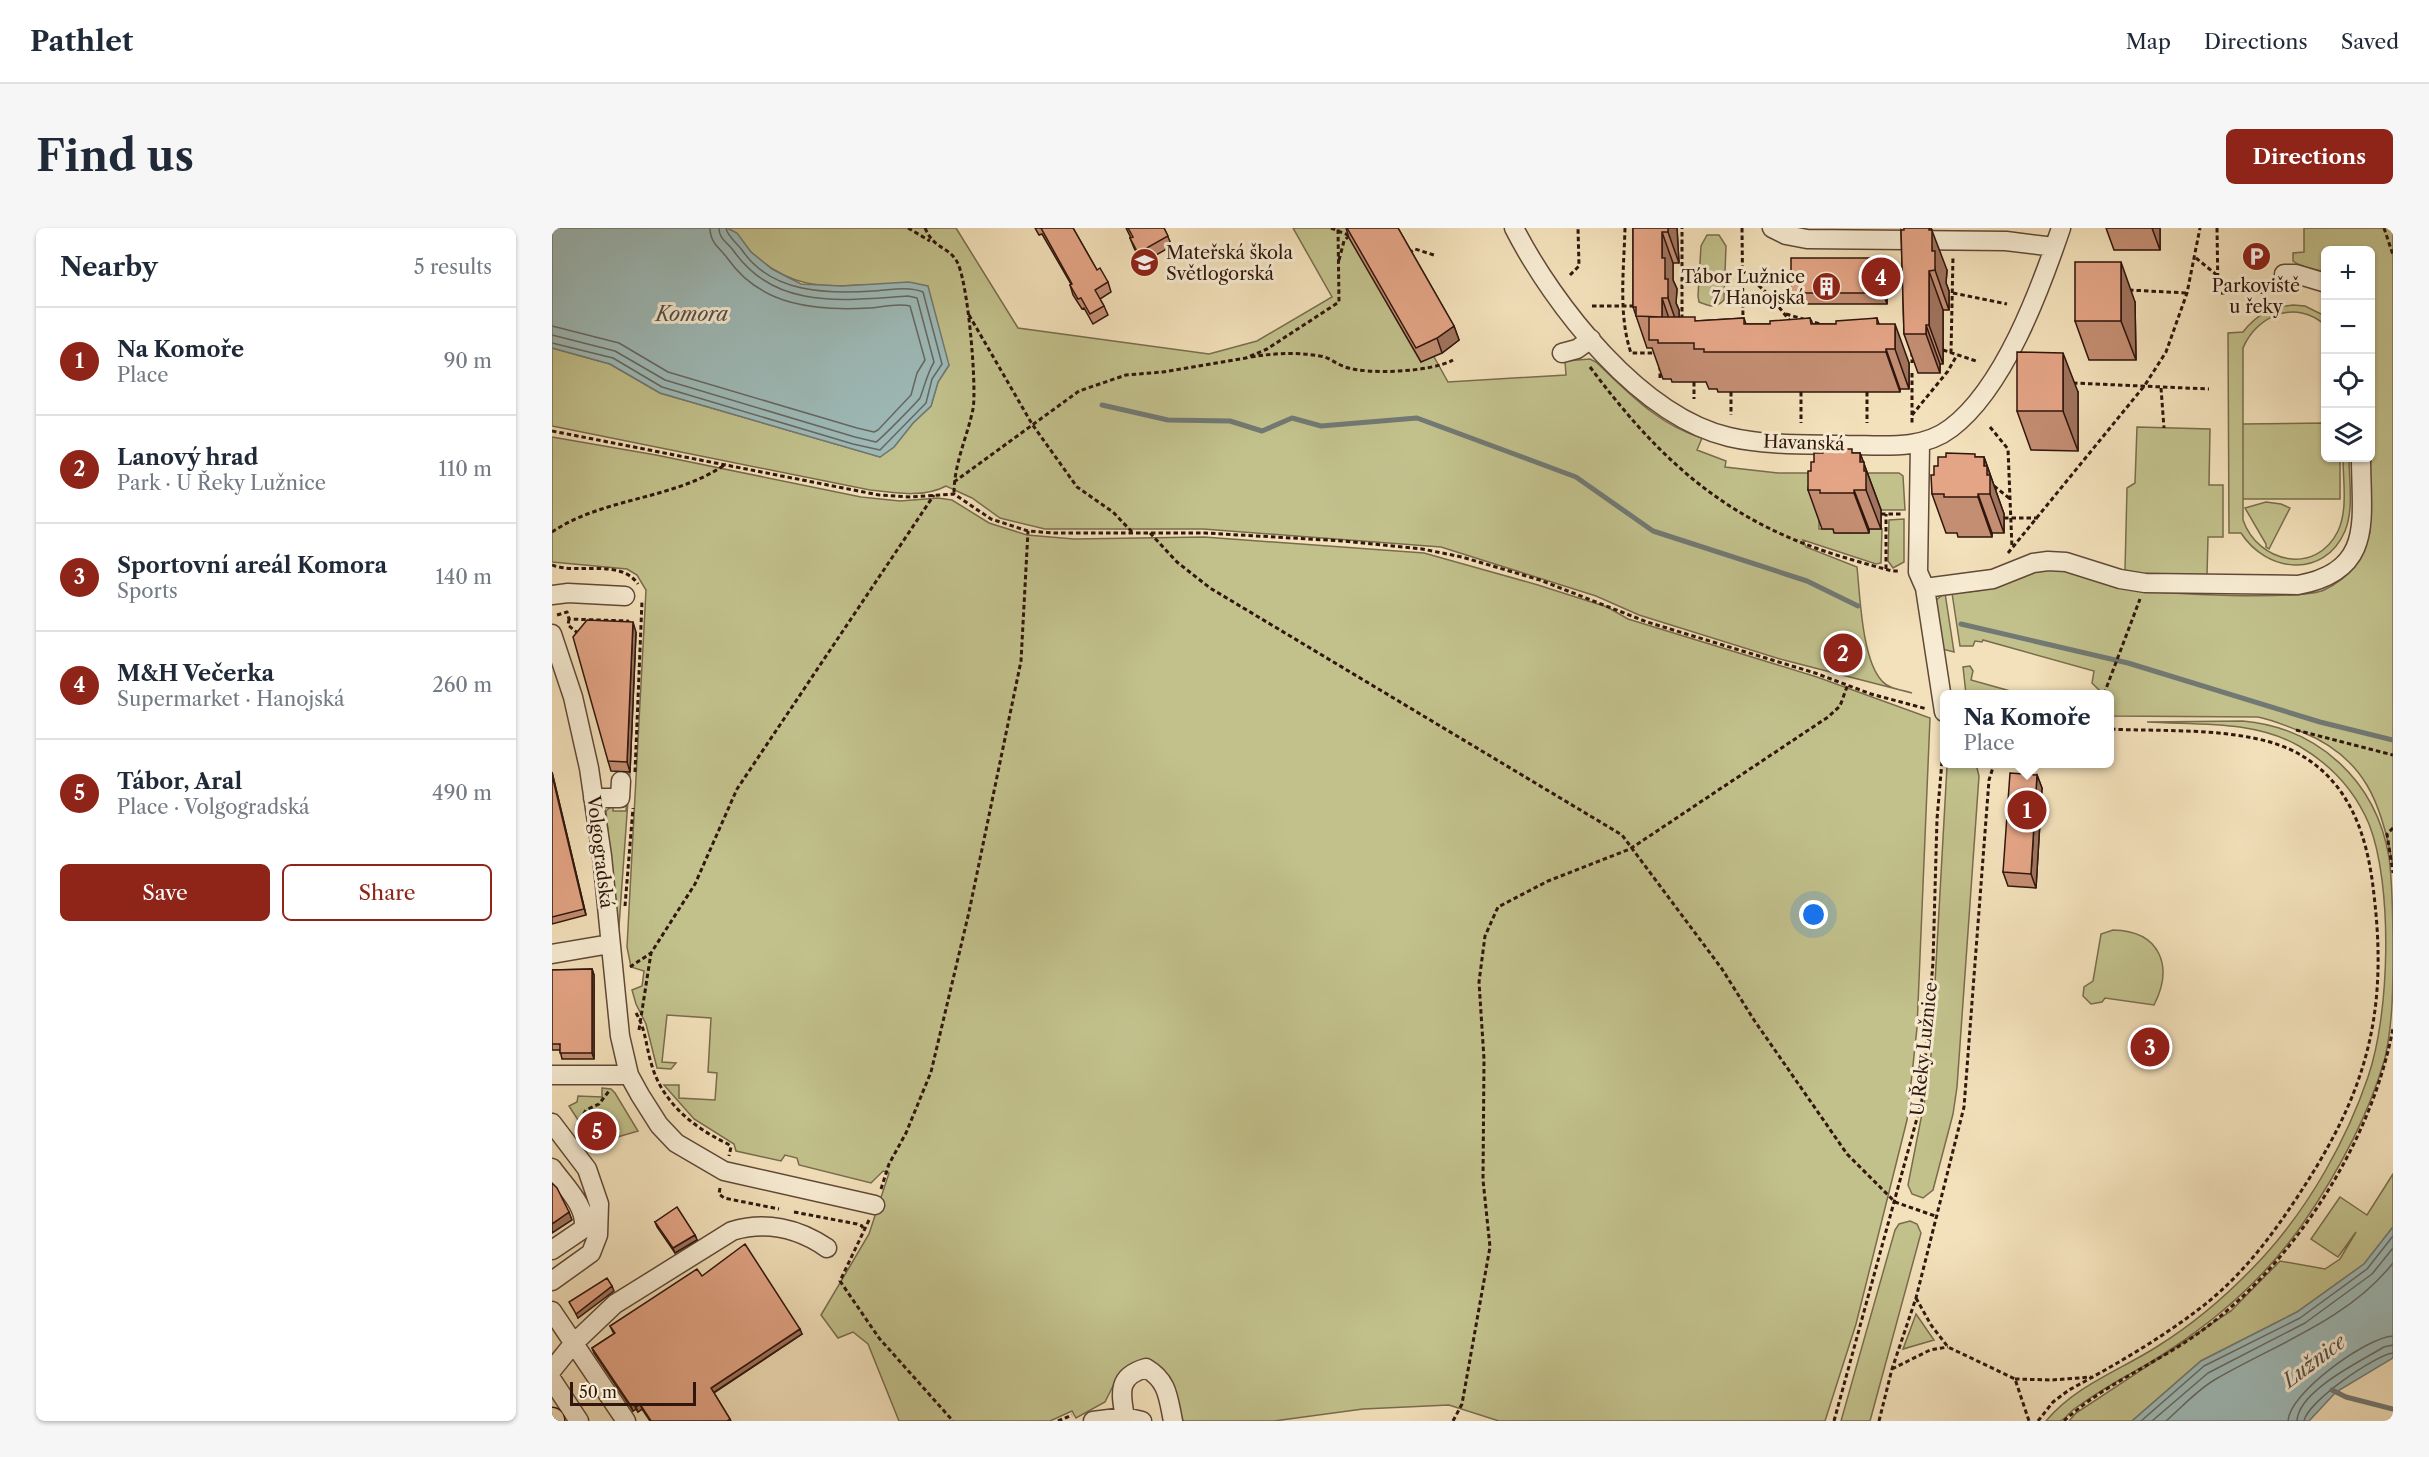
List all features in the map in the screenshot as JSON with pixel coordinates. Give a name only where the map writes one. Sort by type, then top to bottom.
[{"type":"street","name":"Havanská","points":[[1514,228],[1549,284],[1620,373],[1669,410],[1707,430],[1760,442],[1792,444],[1920,443],[1949,431],[1964,418],[1987,389],[2012,346],[2035,298],[2061,228]]},
{"type":"street","points":[[1772,228],[1786,235],[1807,239],[2006,241],[2054,247]]},
{"type":"street","points":[[2284,274],[2296,274],[2321,282]]},
{"type":"street","points":[[1562,353],[1577,349],[1591,339]]},
{"type":"street","points":[[1920,443],[1922,580],[1939,711]]},
{"type":"street","points":[[1922,580],[1993,579],[2033,563],[2048,561],[2066,562],[2120,579],[2145,583],[2298,585],[2323,580],[2340,570],[2352,557],[2359,540],[2361,462]]},
{"type":"street","points":[[552,595],[568,593],[636,594]]},
{"type":"street","name":"Volgogradská","points":[[552,634],[573,697],[593,798],[602,856],[610,944],[619,968],[620,1036],[629,1075],[659,1125],[676,1143],[696,1156],[732,1173],[876,1205]]},
{"type":"street","points":[[593,798],[620,798],[628,777]]},
{"type":"street","points":[[552,954],[610,944]]},
{"type":"street","points":[[552,1075],[629,1075]]},
{"type":"street","points":[[552,1123],[575,1151],[591,1176],[598,1196],[597,1241],[586,1258],[552,1281]]},
{"type":"street","points":[[552,1250],[583,1229],[582,1211],[552,1168],[575,1151]]},
{"type":"street","points":[[552,1370],[573,1344],[615,1305],[732,1232],[750,1226],[769,1225],[814,1239],[827,1248]]},
{"type":"street","points":[[552,1311],[626,1421]]},
{"type":"street","points":[[1093,1421],[1133,1419],[1121,1393],[1124,1382],[1131,1372],[1146,1368],[1159,1376],[1166,1390],[1173,1421]]},
{"type":"street","points":[[552,1380],[579,1421]]},
{"type":"path","points":[[908,228],[931,241],[956,260],[968,300],[975,385],[974,402],[954,482],[954,494]]},
{"type":"path","points":[[925,228],[931,241]]},
{"type":"path","points":[[1331,228],[1349,236]]},
{"type":"path","points":[[1338,264],[1344,241],[1356,228]]},
{"type":"path","points":[[1570,274],[1579,266],[1578,228]]},
{"type":"path","points":[[1625,228],[1624,306],[1631,353],[1661,353],[1660,379]]},
{"type":"path","points":[[1682,228],[1682,329]]},
{"type":"path","points":[[1742,228],[1743,330]]},
{"type":"path","points":[[2003,558],[2145,385],[2166,352],[2187,293],[2196,258],[2200,228]]},
{"type":"path","points":[[2217,228],[2218,294],[2293,292]]},
{"type":"path","points":[[2384,228],[2393,255]]},
{"type":"path","points":[[1246,358],[1267,349],[1338,302],[1338,230]]},
{"type":"path","points":[[1625,240],[1635,240]]},
{"type":"path","points":[[1951,353],[1953,246]]},
{"type":"path","points":[[1409,252],[1414,249],[1434,255]]},
{"type":"path","points":[[2196,258],[2218,276]]},
{"type":"path","points":[[1742,270],[1786,314],[1791,324]]},
{"type":"path","points":[[2123,290],[2187,293]]},
{"type":"path","points":[[1952,293],[2007,304]]},
{"type":"path","points":[[1592,306],[1645,306]]},
{"type":"path","points":[[968,314],[1032,424],[1077,487],[1113,512],[1133,533]]},
{"type":"path","points":[[1786,314],[1831,326]]},
{"type":"path","points":[[1912,342],[1912,363]]},
{"type":"path","points":[[1943,350],[1976,361]]},
{"type":"path","points":[[954,482],[1079,391],[1111,379],[1282,352],[1323,356],[1346,368],[1404,372],[1440,368],[1453,360]]},
{"type":"path","points":[[1905,353],[1912,353]]},
{"type":"path","points":[[1912,415],[1948,371],[1957,355]]},
{"type":"path","points":[[1584,360],[1618,405],[1666,458],[1736,510],[1805,544],[1886,569],[1900,571]]},
{"type":"path","points":[[1912,373],[1912,423]]},
{"type":"path","points":[[1694,382],[1694,399]]},
{"type":"path","points":[[2063,383],[2209,388]]},
{"type":"path","points":[[2162,388],[2164,428]]},
{"type":"path","points":[[1731,392],[1731,415]]},
{"type":"path","points":[[1801,392],[1801,423]]},
{"type":"path","points":[[1867,392],[1867,423]]},
{"type":"path","points":[[1990,427],[2007,449],[2012,549]]},
{"type":"path","points":[[552,431],[879,495],[911,497],[954,494],[991,519],[1028,531],[1205,533],[1344,541],[1422,549],[1461,557],[1540,580],[1647,622],[1848,684],[1871,694],[1939,711]]},
{"type":"path","points":[[552,532],[567,522],[614,504],[667,490],[714,472],[726,464]]},
{"type":"path","points":[[1991,484],[2009,498]]},
{"type":"path","points":[[619,968],[631,967],[651,953],[695,884],[737,789],[934,495]]},
{"type":"path","points":[[1881,514],[1907,514]]},
{"type":"path","points":[[1886,514],[1886,569]]},
{"type":"path","points":[[2004,518],[2038,518]]},
{"type":"path","points":[[953,1421],[879,1338],[840,1281],[876,1205],[889,1164],[906,1133],[931,1072],[969,912],[1021,662],[1028,531]]},
{"type":"path","points":[[1150,533],[1177,562],[1210,588],[1622,835],[1634,847],[1722,969],[1754,1020],[1847,1154],[1895,1203],[1938,1217]]},
{"type":"path","points":[[552,565],[619,571],[633,577],[642,631],[628,777]]},
{"type":"path","points":[[2106,690],[2145,583]]},
{"type":"path","points":[[557,615],[567,612],[568,625],[584,638]]},
{"type":"path","points":[[568,619],[628,621],[628,630]]},
{"type":"path","points":[[578,634],[584,631]]},
{"type":"path","points":[[635,631],[642,631]]},
{"type":"path","points":[[1453,1421],[1462,1404],[1490,1247],[1483,1180],[1484,1059],[1479,982],[1485,936],[1498,907],[1548,881],[1634,847],[1828,717],[1840,706],[1848,684]]},
{"type":"path","points":[[2038,1421],[2053,1402],[2204,1305],[2258,1252],[2328,1152],[2367,1056],[2374,1023],[2379,969],[2377,915],[2365,837],[2356,814],[2345,797],[2317,765],[2298,753],[2254,737],[2114,729]]},
{"type":"path","points":[[2296,730],[2393,755]]},
{"type":"path","name":"U Řeky Lužnice","points":[[1834,1421],[1922,1100],[1933,962],[1937,819],[1941,768]]},
{"type":"path","points":[[1879,1421],[1892,1369],[1916,1298],[1938,1217],[1964,1107],[1989,780],[1993,768]]},
{"type":"path","points":[[625,910],[633,797]]},
{"type":"path","points":[[2393,828],[2386,834],[2393,873]]},
{"type":"path","points":[[639,1030],[651,953]]},
{"type":"path","points":[[633,1008],[640,1020],[660,1085],[682,1114],[731,1147],[728,1158]]},
{"type":"path","points":[[2064,1421],[2096,1395],[2202,1331],[2242,1296],[2284,1252],[2322,1199],[2364,1123],[2384,1070],[2393,1028]]},
{"type":"path","points":[[584,1117],[586,1110],[607,1095],[611,1087]]},
{"type":"path","points":[[721,1184],[719,1194],[724,1198],[779,1209]]},
{"type":"path","points":[[790,1211],[857,1224],[862,1226],[864,1231]]},
{"type":"path","points":[[1916,1298],[1931,1325],[1948,1347],[2015,1379],[2052,1380],[2092,1377]]},
{"type":"path","points":[[1892,1369],[1930,1350],[1948,1347]]},
{"type":"path","points":[[2015,1379],[2029,1421]]},
{"type":"path","points":[[1058,1421],[1072,1415]]},
{"type":"shaded area","points":[[727,228],[956,228],[1018,328],[1209,354],[1257,341],[1332,297],[1293,228],[1366,228],[1350,238],[1421,362],[1433,355],[1448,382],[1566,375],[1565,361],[1590,359],[1658,416],[1671,425],[1702,438],[1697,450],[1726,461],[1725,467],[1778,473],[1899,473],[1903,476],[1905,510],[1878,510],[1819,520],[1819,529],[1834,529],[1835,533],[1868,533],[1869,529],[1882,529],[1881,563],[1876,564],[1803,540],[1806,547],[1857,567],[1863,627],[1870,658],[1882,681],[1895,689],[1780,659],[1639,615],[1596,596],[1441,547],[1203,529],[1045,529],[1000,518],[972,498],[946,486],[938,490],[919,493],[870,490],[552,426],[552,348],[610,364],[660,393],[880,457],[894,447],[913,423],[931,406],[938,382],[949,365],[865,285],[833,286],[805,283],[780,273],[750,251],[735,233]]},
{"type":"shaded area","points":[[2304,228],[2393,228],[2393,867],[2383,823],[2367,785],[2356,769],[2324,742],[2285,725],[2258,717],[2114,716],[2114,690],[2099,690],[2092,683],[2094,671],[1983,640],[1982,642],[1975,641],[1973,646],[1960,646],[1952,593],[1990,588],[2038,570],[2066,571],[2122,587],[2148,591],[2261,596],[2324,590],[2341,580],[2354,567],[2364,551],[2370,532],[2370,462],[2375,462],[2375,246],[2321,246],[2321,272],[2296,263],[2293,261],[2293,253],[2304,252]]},
{"type":"shaded area","points":[[1707,235],[1719,235],[1726,246],[1724,300],[1715,306],[1699,302],[1698,296],[1701,246]]},
{"type":"shaded area","points":[[2293,305],[2305,306],[2321,314],[2321,322],[2302,313],[2278,314],[2267,319],[2258,327],[2249,336],[2243,348],[2243,520],[2250,535],[2274,554],[2302,559],[2316,554],[2328,545],[2341,523],[2344,504],[2343,462],[2349,462],[2349,514],[2345,531],[2336,547],[2323,557],[2309,563],[2294,565],[2265,556],[2241,533],[2229,533],[2228,333],[2243,332],[2253,321],[2278,308]]},
{"type":"shaded area","points":[[2321,423],[2321,462],[2340,462],[2340,499],[2243,499],[2243,424]]},
{"type":"shaded area","points":[[2137,427],[2210,429],[2209,485],[2223,485],[2223,537],[2208,537],[2207,575],[2149,575],[2125,570],[2127,488],[2135,483]]},
{"type":"shaded area","points":[[552,437],[656,455],[861,497],[900,501],[938,498],[952,500],[989,523],[1027,535],[1074,539],[1204,537],[1424,553],[1607,607],[1628,619],[1817,677],[1930,718],[1917,1028],[1907,1120],[1856,1324],[1825,1421],[1499,1421],[1449,1405],[1363,1409],[1274,1421],[1183,1421],[1162,1368],[1150,1361],[1130,1366],[1120,1372],[1105,1402],[1076,1418],[1072,1411],[1050,1421],[899,1421],[868,1344],[853,1332],[838,1338],[821,1315],[869,1234],[889,1173],[883,1171],[871,1183],[799,1165],[797,1158],[785,1155],[781,1161],[736,1151],[734,1144],[694,1119],[664,1085],[679,1085],[679,1098],[715,1100],[717,1073],[708,1072],[711,1018],[667,1015],[662,1062],[676,1063],[671,1069],[657,1068],[646,1024],[632,990],[642,986],[644,971],[631,967],[627,947],[646,590],[637,575],[627,569],[552,562]]},
{"type":"shaded area","points":[[2266,502],[2290,508],[2269,549],[2245,508]]},
{"type":"shaded area","points":[[1904,519],[1904,562],[1893,568],[1888,561],[1889,520]]},
{"type":"shaded area","points":[[1945,593],[1954,652],[1942,649],[1935,601]]},
{"type":"shaded area","points":[[1970,666],[1973,671],[1971,680],[2007,690],[1966,690],[1963,667]]},
{"type":"shaded area","points":[[2243,721],[2271,726],[2296,735],[2319,747],[2340,763],[2357,782],[2382,830],[2389,857],[2393,915],[2392,1004],[2385,1058],[2370,1102],[2339,1166],[2302,1225],[2264,1272],[2221,1312],[2173,1348],[2092,1397],[2074,1409],[2066,1418],[2060,1421],[2046,1421],[2071,1397],[2144,1355],[2187,1326],[2228,1292],[2265,1255],[2297,1215],[2326,1170],[2349,1124],[2368,1077],[2381,1019],[2386,950],[2385,914],[2377,850],[2369,824],[2357,800],[2321,761],[2282,738],[2225,725],[2147,722]]},
{"type":"shaded area","points":[[1947,768],[1977,768],[1979,776],[1957,1087],[1953,1114],[1933,1190],[1923,1198],[1912,1194],[1908,1185],[1930,1073]]},
{"type":"shaded area","points":[[628,772],[630,772],[618,940],[606,811],[613,805],[613,811],[626,811]]},
{"type":"shaded area","points":[[2113,930],[2129,932],[2142,937],[2159,953],[2163,977],[2154,1005],[2105,998],[2102,1002],[2091,1004],[2083,996],[2084,987],[2093,981],[2101,934]]},
{"type":"shaded area","points":[[602,1088],[611,1089],[615,1093],[638,1131],[611,1139],[592,1112],[578,1120],[569,1106],[577,1102],[578,1096],[602,1097]]},
{"type":"shaded area","points":[[2393,1174],[2393,1227],[2364,1264],[2297,1312],[2201,1361],[2132,1421],[2069,1421],[2076,1413],[2231,1311],[2280,1261],[2325,1269],[2340,1259],[2356,1232],[2338,1257],[2311,1239],[2340,1197],[2367,1215]]},
{"type":"shaded area","points":[[1910,1221],[1917,1224],[1921,1233],[1870,1421],[1841,1421],[1895,1230],[1899,1224]]},
{"type":"shaded area","points":[[1916,1314],[1934,1340],[1903,1349]]},
{"type":"water","name":"Komora","points":[[552,228],[727,228],[737,233],[751,252],[772,269],[801,284],[842,286],[909,282],[928,286],[949,365],[938,382],[931,406],[913,423],[894,447],[880,457],[660,393],[610,364],[552,348]]},
{"type":"water","name":"Lužnice","points":[[2393,1227],[2393,1358],[2336,1392],[2309,1421],[2132,1421],[2201,1361],[2297,1312],[2364,1264]]},
{"type":"building","points":[[1041,228],[1073,228],[1097,270],[1100,268],[1108,282],[1095,290],[1104,306],[1090,314],[1070,285],[1072,284]]},
{"type":"building","points":[[1128,228],[1164,228],[1168,236],[1138,253],[1130,238],[1133,237]]},
{"type":"building","points":[[1347,228],[1398,228],[1454,326],[1437,338],[1416,348]]},
{"type":"building","points":[[1633,228],[1668,228],[1668,232],[1662,232],[1662,258],[1665,258],[1668,298],[1662,298],[1662,317],[1636,316],[1636,307],[1633,307]]},
{"type":"building","points":[[1904,228],[1932,230],[1935,270],[1929,271],[1929,325],[1926,325],[1926,334],[1904,334],[1901,230]]},
{"type":"building","points":[[1791,258],[1883,258],[1883,293],[1791,293]]},
{"type":"building","points":[[2075,262],[2121,262],[2121,321],[2075,321]]},
{"type":"building","points":[[1649,317],[1695,317],[1695,321],[1744,318],[1744,324],[1770,324],[1770,321],[1810,318],[1811,324],[1836,324],[1836,321],[1877,318],[1877,324],[1895,324],[1895,349],[1886,349],[1886,352],[1704,352],[1704,349],[1694,349],[1694,343],[1658,343],[1658,340],[1649,340]]},
{"type":"building","points":[[2017,352],[2063,353],[2063,411],[2017,411]]},
{"type":"building","points":[[1823,449],[1852,449],[1852,453],[1860,453],[1860,462],[1864,462],[1864,471],[1866,471],[1866,490],[1854,490],[1854,493],[1820,493],[1820,490],[1808,490],[1808,471],[1811,471],[1811,462],[1814,462],[1814,453],[1823,453]]},
{"type":"building","points":[[1946,453],[1975,454],[1975,457],[1984,457],[1987,475],[1990,475],[1990,494],[1978,494],[1978,497],[1944,497],[1944,494],[1932,494],[1931,475],[1934,475],[1934,466],[1938,466],[1938,457],[1946,457]]},
{"type":"building","points":[[587,620],[633,622],[627,762],[608,761],[573,637]]},
{"type":"building","points":[[2010,773],[2037,775],[2031,874],[2003,872]]},
{"type":"building","points":[[552,775],[584,909],[552,917]]},
{"type":"building","points":[[592,969],[592,1053],[560,1053],[560,1044],[552,1044],[552,970]]},
{"type":"building","points":[[596,1116],[606,1129],[594,1137],[585,1124]]},
{"type":"building","points":[[552,1183],[569,1212],[552,1224]]},
{"type":"building","points":[[677,1207],[695,1235],[673,1248],[655,1222]]},
{"type":"building","points":[[745,1244],[800,1329],[711,1388],[730,1419],[727,1421],[651,1421],[640,1404],[636,1407],[634,1404],[631,1406],[592,1348],[615,1333],[610,1326],[697,1269],[702,1276]]},
{"type":"building","points":[[607,1278],[612,1286],[576,1314],[569,1302]]},
{"type":"waterway","points":[[1102,405],[1168,420],[1230,421],[1262,431],[1292,418],[1321,426],[1417,418],[1576,477],[1653,531],[1807,581],[1858,606]]},
{"type":"waterway","points":[[1961,624],[2128,663],[2320,722],[2393,740]]},
{"type":"waterway","points":[[2332,1390],[2346,1397],[2393,1409]]},
{"type":"place","name":"Parkoviště u řeky","points":[[2256,257]]},
{"type":"place","name":"Mateřská škola Světlogorská","points":[[1145,263]]},
{"type":"place","name":"M&H Večerka","points":[[1881,277]]},
{"type":"place","name":"Tábor Lužnice 7 Hanojská","points":[[1826,287]]},
{"type":"place","name":"Lanový hrad","points":[[1843,653]]},
{"type":"place","name":"Na Komoře","points":[[2027,810]]},
{"type":"place","name":"Sportovní areál Komora","points":[[2150,1047]]},
{"type":"place","name":"Tábor, Aral","points":[[597,1131]]}]
